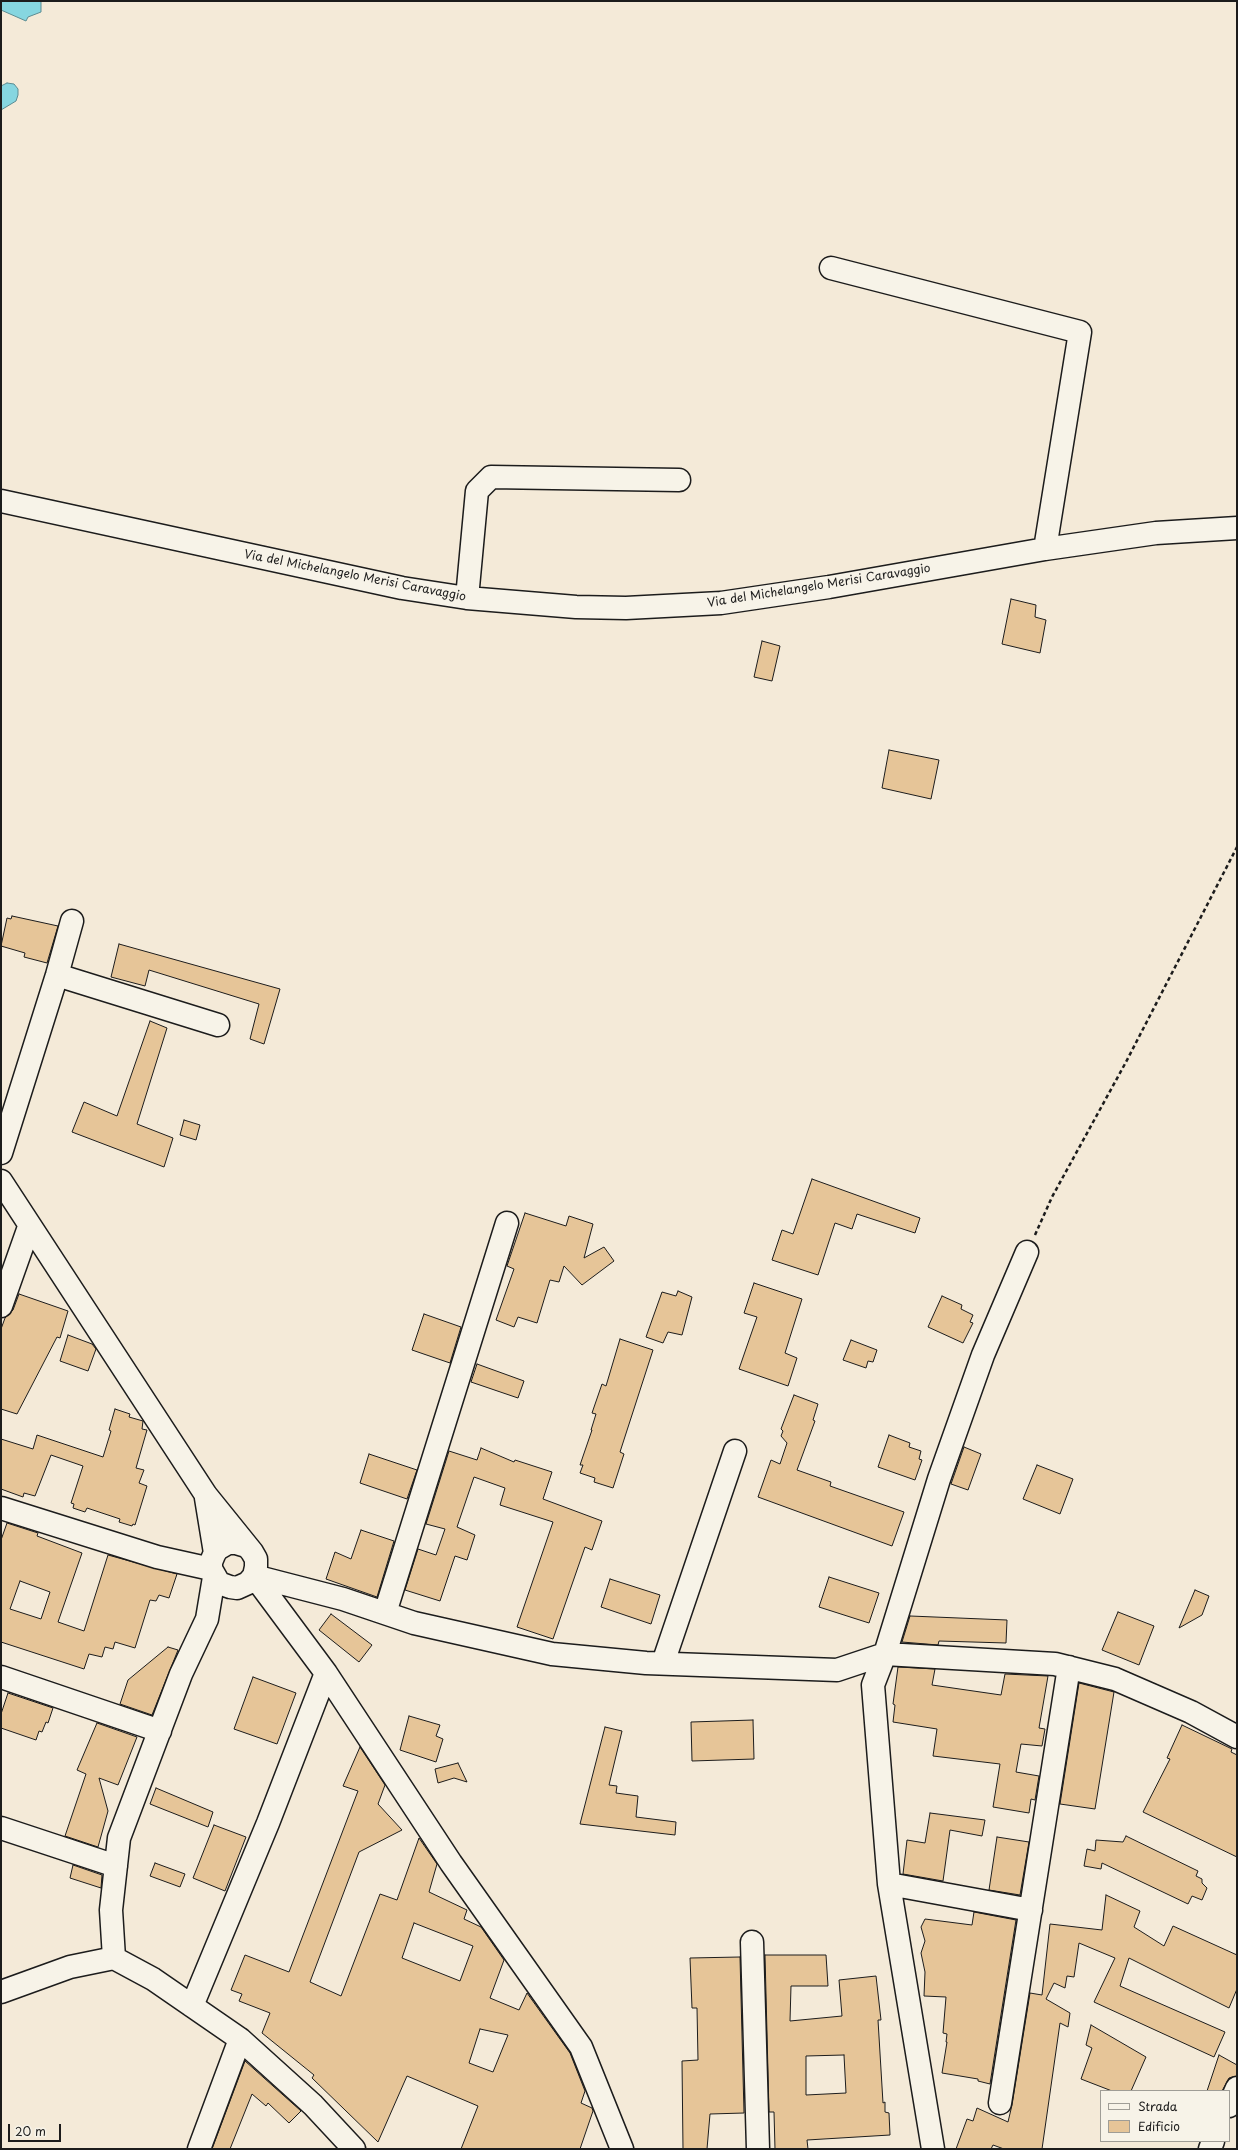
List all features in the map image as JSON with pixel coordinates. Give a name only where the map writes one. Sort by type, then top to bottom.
[{"type":"street","points":[[831,268],[1080,332],[1045,549]]},
{"type":"street","points":[[467,598],[477,491],[491,477],[679,480]]},
{"type":"street","name":"Via del Michelangelo Merisi Caravaggio","points":[[1,501],[402,588],[467,598],[597,608],[634,608],[721,603],[829,587],[1045,549],[1156,533],[1237,528]]},
{"type":"street","points":[[1,1153],[57,975],[72,921]]},
{"type":"street","points":[[57,975],[218,1025]]},
{"type":"street","points":[[1,1181],[29,1227],[206,1495],[256,1558],[256,1567],[246,1582],[207,1619]]},
{"type":"street","points":[[385,1613],[507,1223]]},
{"type":"street","points":[[1,1306],[29,1227]]},
{"type":"street","points":[[933,2149],[889,1884],[873,1685],[885,1654],[939,1479],[982,1355],[1027,1252]]},
{"type":"street","points":[[663,1663],[735,1451]]},
{"type":"street","points":[[114,1958],[111,1910],[119,1838],[181,1674],[207,1619],[213,1566],[206,1495]]},
{"type":"street","points":[[1,1508],[157,1557],[213,1566]]},
{"type":"street","points":[[246,1546],[236,1543],[228,1543],[220,1547],[213,1566],[219,1583],[230,1588],[246,1582],[343,1599],[414,1623],[552,1654],[663,1663],[837,1670],[885,1654],[1055,1664],[1114,1679],[1191,1712],[1237,1737]]},
{"type":"street","points":[[246,1582],[326,1674],[451,1863],[581,2047],[622,2149]]},
{"type":"street","points":[[1000,2103],[1069,1667]]},
{"type":"street","points":[[192,2006],[268,1823],[326,1674]]},
{"type":"street","points":[[1,1677],[160,1731]]},
{"type":"street","points":[[1,1828],[116,1866]]},
{"type":"street","points":[[889,1884],[1031,1910]]},
{"type":"street","points":[[752,1942],[758,2149]]},
{"type":"street","points":[[1,1992],[70,1967],[114,1958],[153,1979],[240,2039],[313,2105],[354,2149]]},
{"type":"street","points":[[199,2149],[240,2039]]},
{"type":"street","points":[[1230,2104],[1237,2088]]},
{"type":"path","points":[[1027,1252],[1052,1197],[1126,1062],[1237,847]]},
{"type":"water","points":[[1,1],[41,1],[41,12],[28,17],[26,21],[1,10]]},
{"type":"water","points":[[7,83],[14,84],[18,89],[18,95],[16,101],[1,110],[1,86]]},
{"type":"building","points":[[1011,599],[1036,605],[1035,617],[1046,620],[1040,653],[1002,644]]},
{"type":"building","points":[[762,641],[780,646],[772,681],[754,677]]},
{"type":"building","points":[[889,750],[939,760],[931,799],[882,788]]},
{"type":"building","points":[[12,916],[58,926],[47,963],[24,957],[25,953],[1,946],[7,918],[11,919]]},
{"type":"building","points":[[119,944],[280,989],[264,1044],[250,1039],[259,1004],[149,970],[145,986],[111,977]]},
{"type":"building","points":[[150,1021],[167,1028],[137,1124],[173,1138],[164,1167],[72,1132],[84,1102],[117,1116]]},
{"type":"building","points":[[184,1120],[200,1125],[196,1140],[180,1135]]},
{"type":"building","points":[[812,1179],[920,1218],[915,1233],[857,1214],[852,1229],[835,1223],[818,1275],[772,1260],[782,1230],[793,1234]]},
{"type":"building","points":[[525,1213],[566,1226],[569,1216],[593,1224],[584,1258],[604,1247],[614,1261],[582,1285],[564,1266],[559,1282],[550,1280],[537,1323],[518,1317],[514,1327],[496,1320],[514,1269],[507,1266]]},
{"type":"building","points":[[754,1283],[802,1299],[785,1353],[797,1358],[788,1386],[739,1369],[757,1317],[744,1313]]},
{"type":"building","points":[[678,1291],[692,1297],[682,1335],[668,1332],[663,1343],[646,1337],[662,1292],[676,1296]]},
{"type":"building","points":[[19,1294],[68,1311],[60,1338],[57,1337],[17,1414],[1,1409],[1,1329],[5,1318],[13,1310]]},
{"type":"building","points":[[942,1296],[962,1305],[961,1309],[973,1315],[970,1322],[973,1323],[963,1343],[928,1327]]},
{"type":"building","points":[[424,1314],[461,1327],[450,1363],[412,1350]]},
{"type":"building","points":[[68,1335],[92,1344],[96,1349],[88,1371],[60,1361]]},
{"type":"building","points":[[620,1339],[653,1350],[620,1452],[624,1454],[613,1488],[594,1482],[595,1478],[580,1473],[583,1465],[580,1465],[596,1414],[592,1413],[602,1384],[606,1386]]},
{"type":"building","points":[[851,1340],[877,1350],[873,1362],[868,1361],[866,1368],[843,1360]]},
{"type":"building","points":[[477,1364],[524,1381],[518,1398],[471,1382]]},
{"type":"building","points":[[794,1395],[818,1404],[813,1420],[815,1421],[797,1470],[831,1482],[830,1486],[904,1512],[892,1546],[758,1497],[771,1460],[780,1464],[787,1443],[781,1436],[783,1431],[781,1429]]},
{"type":"building","points":[[115,1409],[130,1414],[129,1417],[143,1421],[142,1429],[147,1430],[136,1468],[144,1470],[139,1483],[147,1486],[135,1525],[133,1524],[132,1526],[119,1522],[120,1519],[87,1508],[85,1512],[73,1508],[74,1504],[71,1503],[83,1466],[51,1455],[35,1496],[24,1493],[23,1497],[1,1489],[1,1439],[33,1449],[37,1435],[103,1457],[111,1431],[109,1430]]},
{"type":"building","points":[[889,1435],[910,1443],[909,1447],[921,1451],[919,1459],[922,1460],[915,1480],[878,1467]]},
{"type":"building","points":[[964,1447],[981,1454],[968,1490],[951,1484]]},
{"type":"building","points":[[481,1448],[514,1462],[515,1460],[552,1472],[543,1499],[602,1521],[592,1550],[585,1547],[553,1639],[517,1627],[553,1522],[500,1505],[505,1488],[474,1477],[457,1527],[475,1535],[467,1560],[455,1556],[440,1601],[405,1590],[418,1549],[436,1555],[445,1529],[426,1524],[449,1451],[477,1460]]},
{"type":"building","points":[[369,1454],[417,1470],[407,1499],[360,1483]]},
{"type":"building","points":[[1037,1465],[1073,1479],[1060,1514],[1023,1499]]},
{"type":"building","points":[[7,1523],[38,1533],[37,1536],[82,1553],[58,1622],[84,1631],[108,1555],[177,1574],[169,1598],[159,1595],[156,1601],[150,1600],[135,1648],[115,1642],[113,1649],[105,1647],[102,1657],[89,1654],[84,1669],[1,1642],[1,1540]],"holes":[[[20,1581],[50,1592],[41,1619],[10,1609]]]},
{"type":"building","points":[[361,1530],[394,1541],[377,1597],[326,1579],[335,1552],[351,1559]]},
{"type":"building","points":[[829,1577],[879,1593],[869,1623],[819,1607]]},
{"type":"building","points":[[610,1579],[660,1595],[651,1624],[601,1607]]},
{"type":"building","points":[[1195,1590],[1209,1596],[1202,1615],[1179,1628]]},
{"type":"building","points":[[1118,1612],[1154,1626],[1139,1665],[1102,1650]]},
{"type":"building","points":[[331,1614],[372,1645],[359,1662],[319,1630]]},
{"type":"building","points":[[910,1616],[1007,1620],[1006,1643],[939,1641],[938,1645],[902,1642]]},
{"type":"building","points":[[168,1647],[178,1650],[152,1715],[120,1704],[128,1680]]},
{"type":"building","points":[[898,1667],[935,1669],[932,1685],[1001,1695],[1005,1674],[1048,1676],[1039,1728],[1045,1729],[1042,1746],[1021,1744],[1016,1772],[1039,1776],[1035,1800],[1031,1799],[1029,1813],[993,1807],[1000,1764],[933,1756],[937,1729],[893,1722],[895,1705],[893,1704]]},
{"type":"building","points":[[253,1677],[296,1693],[277,1744],[234,1729]]},
{"type":"building","points":[[1079,1683],[1114,1692],[1095,1809],[1060,1804]]},
{"type":"building","points":[[8,1693],[53,1708],[48,1723],[46,1722],[42,1732],[39,1731],[36,1740],[1,1728],[1,1714]]},
{"type":"building","points":[[409,1716],[440,1725],[436,1736],[443,1739],[436,1762],[400,1750]]},
{"type":"building","points":[[753,1720],[754,1759],[692,1761],[691,1722]]},
{"type":"building","points":[[97,1723],[137,1737],[118,1785],[99,1778],[108,1811],[98,1847],[65,1836],[86,1774],[77,1770]]},
{"type":"building","points":[[1182,1725],[1232,1749],[1231,1752],[1237,1755],[1237,1857],[1143,1812],[1170,1759],[1167,1758]]},
{"type":"building","points":[[605,1727],[622,1731],[609,1785],[617,1786],[616,1793],[638,1796],[636,1817],[676,1822],[675,1835],[580,1824]]},
{"type":"building","points":[[360,1747],[385,1785],[378,1804],[402,1830],[359,1852],[310,1982],[341,1996],[380,1894],[397,1900],[419,1838],[437,1864],[429,1892],[467,1910],[464,1919],[481,1927],[504,1960],[490,1998],[519,2010],[527,1993],[570,2053],[585,2091],[581,2103],[592,2108],[593,2111],[580,2149],[461,2149],[478,2106],[407,2076],[378,2142],[312,2078],[314,2075],[262,2033],[270,2013],[239,2001],[242,1994],[231,1990],[245,1955],[289,1972],[358,1791],[343,1786]],"holes":[[[414,1923],[473,1946],[460,1981],[402,1958]],[[480,2029],[508,2035],[493,2072],[469,2063]]]},
{"type":"building","points":[[458,1763],[467,1782],[454,1778],[438,1783],[435,1769]]},
{"type":"building","points":[[156,1788],[213,1812],[208,1827],[150,1804]]},
{"type":"building","points":[[930,1813],[985,1820],[982,1836],[950,1830],[943,1881],[903,1874],[907,1840],[925,1843]]},
{"type":"building","points":[[214,1825],[246,1837],[225,1891],[193,1878]]},
{"type":"building","points":[[1126,1836],[1198,1871],[1196,1876],[1202,1879],[1202,1883],[1207,1888],[1202,1900],[1192,1896],[1188,1904],[1102,1863],[1101,1869],[1084,1866],[1087,1849],[1095,1851],[1096,1840],[1123,1842]]},
{"type":"building","points":[[997,1837],[1029,1842],[1020,1895],[989,1890]]},
{"type":"building","points":[[155,1863],[185,1874],[180,1887],[150,1876]]},
{"type":"building","points":[[73,1865],[102,1875],[101,1888],[70,1878]]},
{"type":"building","points":[[1106,1895],[1140,1911],[1134,1927],[1164,1946],[1173,1926],[1237,1955],[1237,1989],[1229,2008],[1129,1958],[1120,1986],[1225,2032],[1214,2057],[1094,2002],[1115,1958],[1079,1943],[1074,1977],[1067,1976],[1065,1988],[1054,1983],[1046,1999],[1070,2013],[1068,2027],[1060,2023],[1042,2149],[1004,2149],[993,2145],[991,2149],[956,2149],[967,2119],[973,2121],[977,2108],[1008,2122],[1030,1993],[1042,1995],[1050,1924],[1102,1930]]},
{"type":"building","points":[[974,1912],[1016,1920],[990,2084],[978,2081],[978,2079],[942,2073],[947,2042],[947,2034],[943,2033],[946,1997],[924,1996],[925,1972],[921,1953],[925,1941],[921,1927],[925,1919],[972,1925]]},
{"type":"building","points":[[765,1955],[826,1955],[828,1986],[791,1986],[790,2021],[842,2016],[839,1980],[876,1976],[881,2020],[878,2020],[883,2103],[885,2102],[885,2112],[889,2113],[890,2135],[807,2140],[808,2149],[775,2149],[774,2112],[769,2112]],"holes":[[[844,2055],[846,2093],[806,2095],[806,2056]]]},
{"type":"building","points":[[740,1957],[744,2113],[710,2114],[707,2149],[683,2149],[682,2061],[698,2060],[697,2008],[692,2008],[690,1958]]},
{"type":"building","points":[[1091,2025],[1146,2057],[1131,2090],[1109,2090],[1081,2079],[1092,2048],[1086,2045]]},
{"type":"building","points":[[1219,2055],[1237,2065],[1237,2076],[1229,2078],[1223,2090],[1207,2090]]},
{"type":"building","points":[[245,2061],[301,2111],[289,2123],[268,2103],[266,2106],[252,2094],[230,2149],[212,2149]]}]
